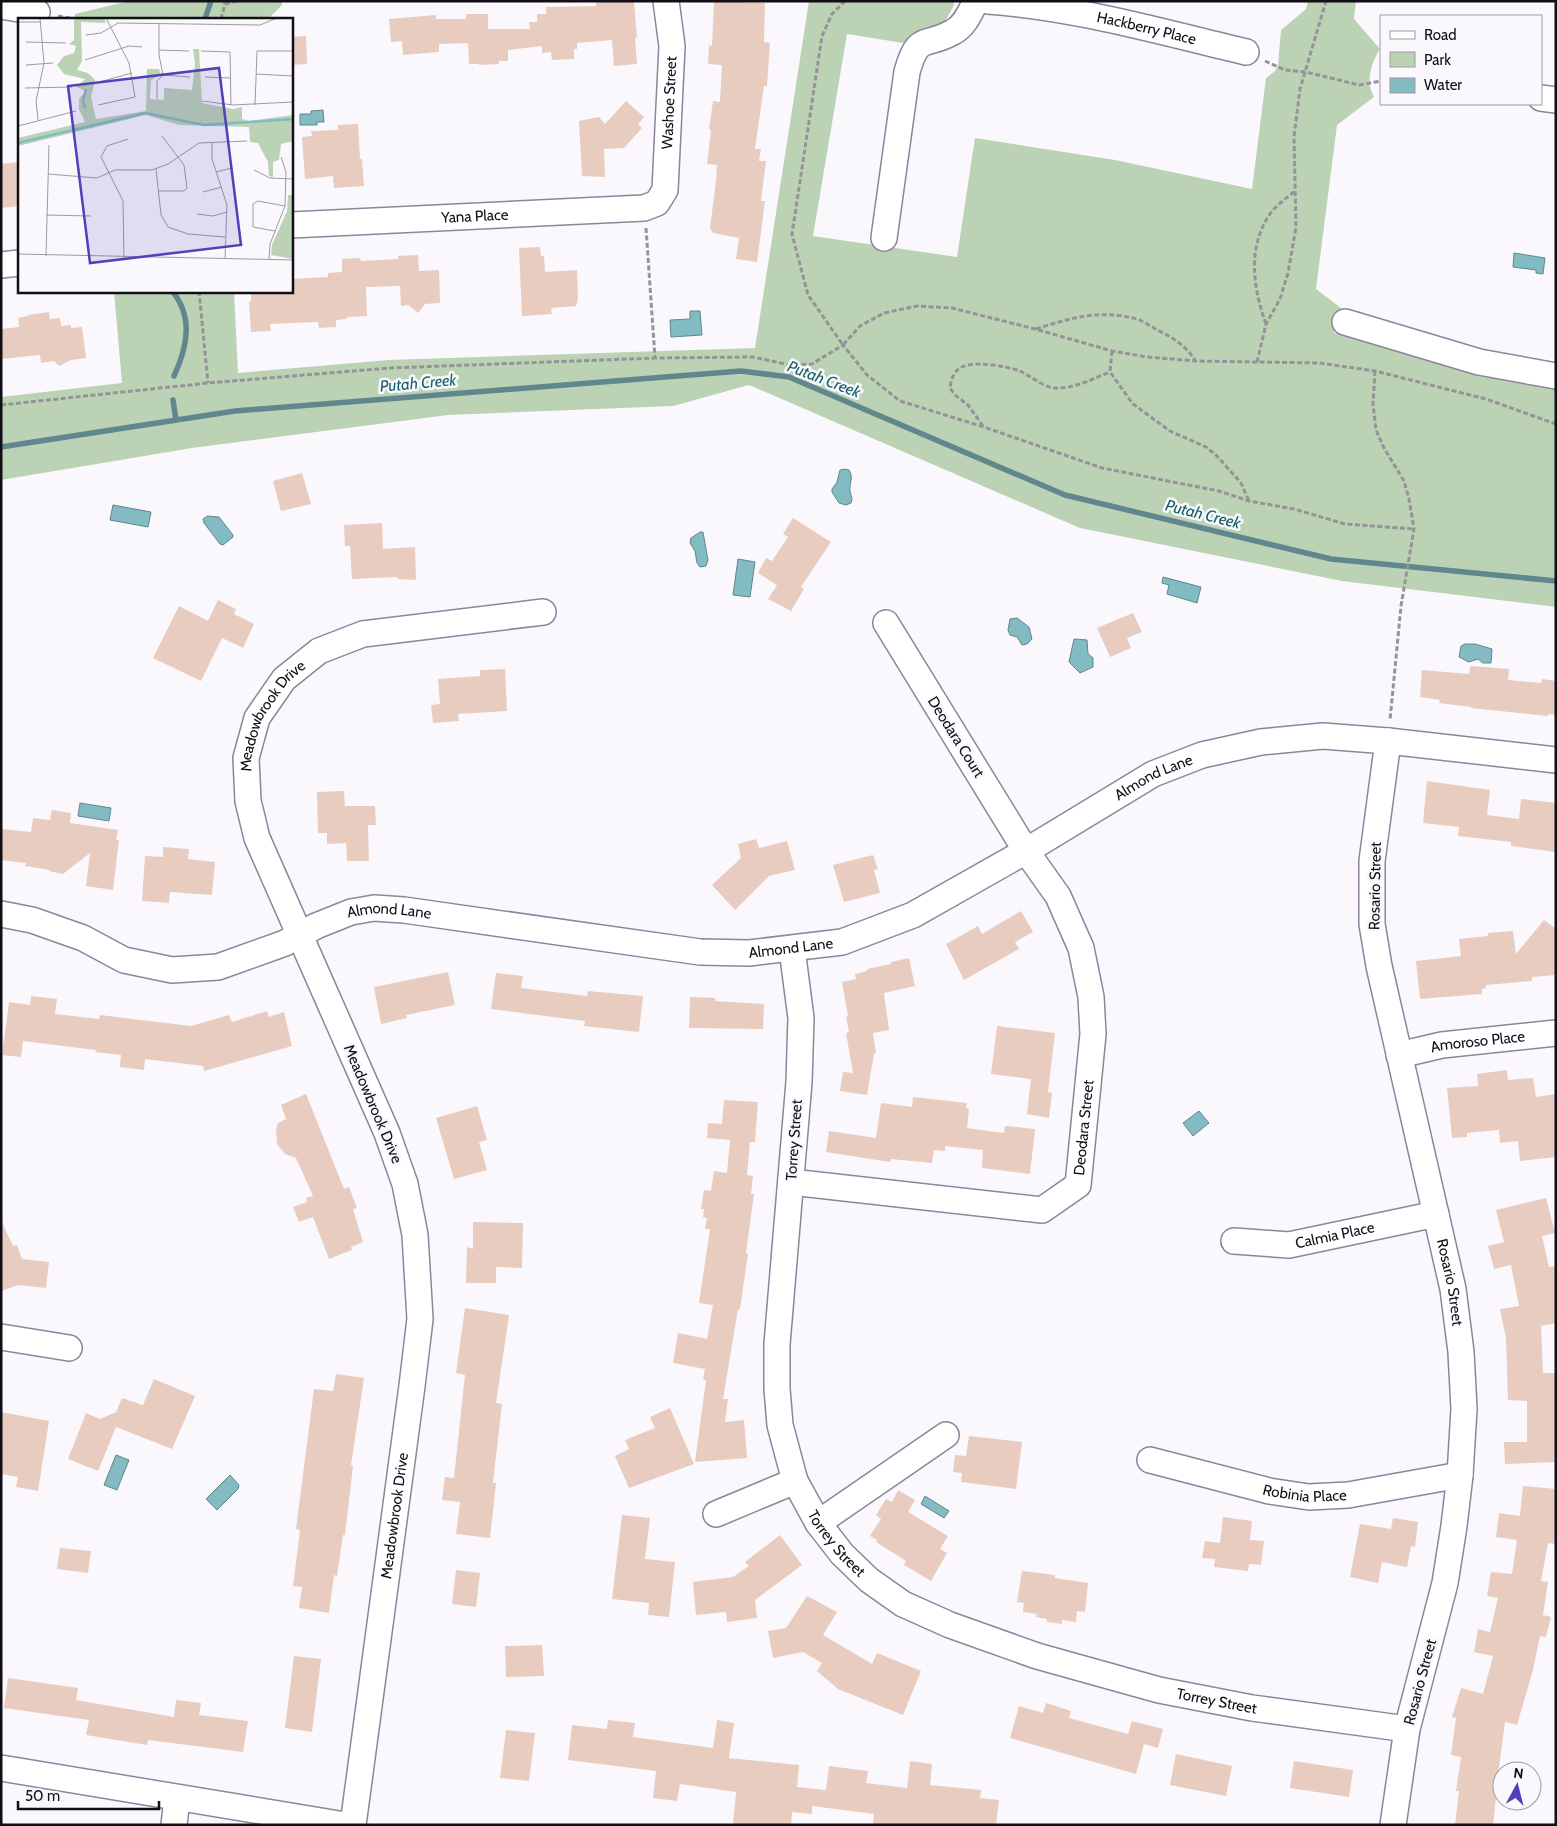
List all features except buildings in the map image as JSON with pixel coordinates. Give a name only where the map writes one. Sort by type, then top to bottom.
[{"type":"street","name":"Washoe Street","points":[[651,205],[665,190],[672,46],[666,1]]},
{"type":"street","points":[[884,238],[907,72],[912,54],[925,41],[954,32],[966,21],[976,1]]},
{"type":"street","name":"Hackberry Place","points":[[988,1],[1069,11],[1246,52]]},
{"type":"street","points":[[1,6],[37,12]]},
{"type":"street","points":[[1542,98],[1556,100]]},
{"type":"street","name":"Yana Place","points":[[292,226],[651,205]]},
{"type":"street","points":[[1,265],[18,263]]},
{"type":"street","points":[[1345,322],[1479,362],[1556,376]]},
{"type":"street","name":"Meadowbrook Drive","points":[[353,1825],[420,1319],[415,1235],[405,1184],[387,1133],[257,838],[248,801],[246,758],[257,718],[284,679],[319,652],[363,634],[543,612]]},
{"type":"street","name":"Deodara Court","points":[[886,623],[1026,851]]},
{"type":"street","name":"Almond Lane","points":[[1,914],[32,920],[83,938],[124,960],[172,970],[218,967],[285,943],[300,933],[351,912],[374,908],[414,911],[700,952],[749,954],[842,942],[913,915],[1026,851],[1152,774],[1202,755],[1260,742],[1323,736],[1388,741],[1556,760]]},
{"type":"street","name":"Rosario Street","points":[[1388,741],[1372,861],[1372,924],[1379,966],[1452,1289],[1461,1352],[1464,1409],[1460,1475],[1445,1583],[1407,1730],[1393,1825]]},
{"type":"street","name":"Deodara Street","points":[[791,1182],[1042,1210],[1078,1185],[1093,1034],[1092,997],[1081,948],[1058,896],[1026,851]]},
{"type":"street","name":"Torrey Street","points":[[792,949],[801,1018],[799,1082],[777,1344],[777,1389],[780,1425],[795,1481],[818,1523],[842,1554],[869,1580],[903,1604],[950,1626],[1037,1656],[1160,1690],[1252,1708],[1407,1730]]},
{"type":"street","name":"Amoroso Place","points":[[1400,1055],[1442,1045],[1556,1033]]},
{"type":"street","name":"Calmia Place","points":[[1234,1241],[1289,1245],[1436,1214]]},
{"type":"street","points":[[1,1337],[69,1348]]},
{"type":"street","points":[[818,1523],[946,1435]]},
{"type":"street","name":"Robinia Place","points":[[1150,1460],[1269,1491],[1308,1497],[1348,1495],[1460,1475]]},
{"type":"street","points":[[716,1514],[795,1481]]},
{"type":"street","points":[[1,1768],[345,1825]]},
{"type":"street","points":[[174,1825],[177,1798]]},
{"type":"path","points":[[221,18],[225,2],[237,1]]},
{"type":"path","points":[[845,1],[832,14],[822,36],[792,234],[808,295],[843,345],[867,375],[900,401],[984,427],[1102,468],[1219,491],[1250,502],[1294,509],[1346,524],[1414,528]]},
{"type":"path","points":[[1257,362],[1266,324],[1280,299],[1288,274],[1296,227],[1294,137],[1300,89],[1326,1]]},
{"type":"path","points":[[1246,52],[1285,70],[1306,72],[1359,85],[1380,81]]},
{"type":"path","points":[[1266,324],[1257,301],[1253,266],[1258,238],[1270,213],[1296,190]]},
{"type":"path","points":[[651,205],[655,358]]},
{"type":"path","points":[[199,292],[208,383]]},
{"type":"path","points":[[1,405],[208,383],[390,368],[655,358],[753,357],[790,365],[812,364],[843,345],[860,326],[884,313],[917,306],[952,308],[1112,351],[1146,357],[1196,361],[1319,363],[1375,371],[1486,399],[1556,424]]},
{"type":"path","points":[[1035,329],[1074,316],[1104,314],[1138,320],[1171,337],[1190,353],[1196,361]]},
{"type":"path","points":[[1112,351],[1110,372],[1133,404],[1170,432],[1206,447],[1217,456],[1241,483],[1250,502]]},
{"type":"path","points":[[984,427],[968,405],[955,395],[950,388],[955,373],[961,367],[970,364],[995,365],[1019,371],[1052,388],[1069,388],[1110,372]]},
{"type":"path","points":[[1375,371],[1373,404],[1376,430],[1384,448],[1404,481],[1414,528],[1401,606],[1388,741]]},
{"type":"green space","points":[[129,1],[282,1],[282,5],[269,18],[75,18],[75,14]]},
{"type":"green space","points":[[809,1],[953,1],[954,5],[945,22],[921,30],[903,43],[847,34],[813,236],[957,257],[975,138],[1115,160],[1252,189],[1266,78],[1275,71],[1278,65],[1281,30],[1306,9],[1308,1],[1356,1],[1354,19],[1380,49],[1370,73],[1371,91],[1374,97],[1337,125],[1316,289],[1341,308],[1334,333],[1556,386],[1556,607],[1342,581],[1080,528],[749,385],[673,406],[448,415],[192,448],[1,480],[1,397],[122,383],[114,292],[234,292],[238,373],[389,360],[755,348]]},
{"type":"water","points":[[323,110],[324,122],[317,122],[317,125],[300,125],[300,114],[311,114],[311,111]]},
{"type":"water","points":[[1514,253],[1545,258],[1543,274],[1536,273],[1536,270],[1513,267]]},
{"type":"water","points":[[690,311],[700,311],[702,335],[671,337],[670,320],[690,319]]},
{"type":"water","points":[[840,470],[849,470],[851,476],[850,491],[852,498],[851,503],[846,505],[839,503],[832,492]]},
{"type":"water","points":[[113,505],[151,512],[148,527],[110,520]]},
{"type":"water","points":[[207,516],[219,517],[233,537],[223,545],[220,544],[204,523],[203,519]]},
{"type":"water","points":[[703,532],[708,560],[706,566],[700,567],[697,563],[695,551],[690,543],[691,538]]},
{"type":"water","points":[[738,559],[755,562],[750,597],[733,595]]},
{"type":"water","points":[[1163,577],[1201,587],[1197,603],[1167,594],[1169,585],[1162,583]]},
{"type":"water","points":[[1017,618],[1029,627],[1032,639],[1027,644],[1022,645],[1017,637],[1010,635],[1008,630],[1010,619]]},
{"type":"water","points":[[1074,639],[1087,640],[1088,654],[1093,658],[1093,667],[1080,673],[1069,662]]},
{"type":"water","points":[[1475,644],[1492,649],[1491,663],[1483,663],[1478,659],[1469,662],[1459,657],[1461,646]]},
{"type":"water","points":[[80,803],[111,808],[109,821],[78,816]]},
{"type":"water","points":[[1199,1111],[1209,1123],[1193,1136],[1183,1123]]},
{"type":"water","points":[[116,1455],[129,1460],[117,1490],[104,1485]]},
{"type":"water","points":[[230,1475],[239,1485],[238,1489],[217,1510],[206,1499]]},
{"type":"water","points":[[925,1496],[949,1511],[944,1518],[921,1504]]},
{"type":"waterway","points":[[205,18],[211,1]]},
{"type":"waterway","points":[[173,292],[179,301],[186,322],[185,344],[174,376]]},
{"type":"waterway","name":"Putah Creek","points":[[1,447],[235,411],[741,371],[789,377],[1065,495],[1331,559],[1556,581]]},
{"type":"waterway","points":[[173,400],[176,420]]}]
